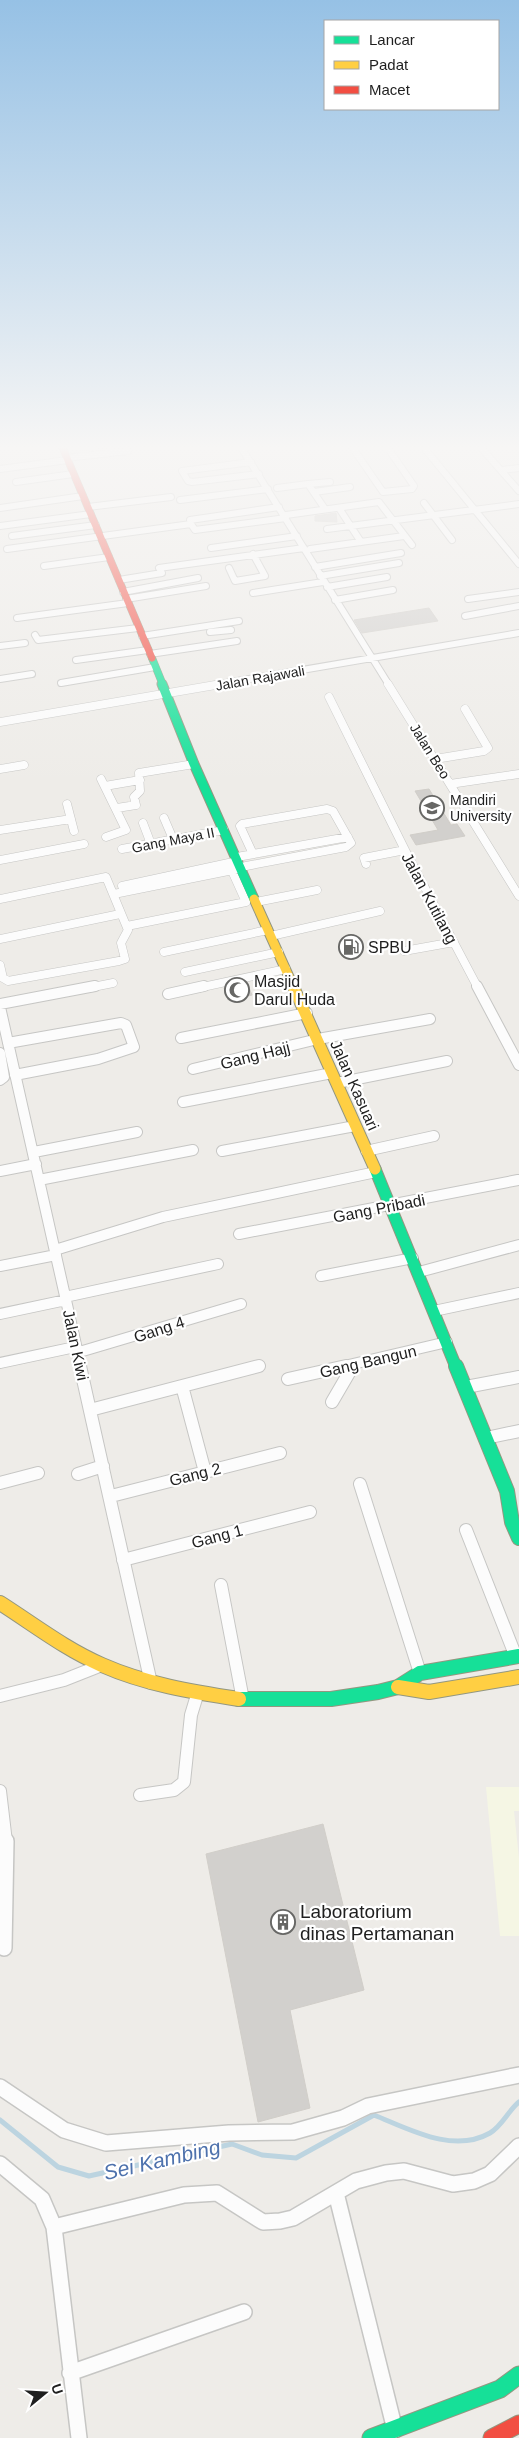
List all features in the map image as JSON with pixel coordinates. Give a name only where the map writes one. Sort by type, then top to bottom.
[{"type":"street","points":[[44,566],[103,558]]},
{"type":"street","name":"Jalan Kasuari","points":[[108,558],[238,865],[307,1013],[366,1151],[392,1206],[507,1491],[512,1522],[519,1538]]},
{"type":"street","points":[[119,580],[162,573],[159,568],[228,558]]},
{"type":"street","points":[[229,568],[235,581],[265,576],[255,558]]},
{"type":"street","name":"Jalan Beo","points":[[311,558],[334,600],[435,758],[519,896]]},
{"type":"street","points":[[315,567],[372,558]]},
{"type":"street","points":[[323,582],[399,563]]},
{"type":"street","points":[[253,593],[323,582],[387,577]]},
{"type":"street","points":[[126,598],[198,578]]},
{"type":"street","points":[[17,618],[126,598],[206,586]]},
{"type":"street","points":[[334,600],[393,590]]},
{"type":"street","points":[[468,600],[519,592]]},
{"type":"street","points":[[465,616],[519,606]]},
{"type":"street","points":[[76,660],[239,621]]},
{"type":"street","points":[[145,642],[231,630]]},
{"type":"street","name":"Jalan Rajawali","points":[[0,722],[519,633]]},
{"type":"street","points":[[12,634],[15,644]]},
{"type":"street","points":[[35,635],[38,640],[237,641]]},
{"type":"street","points":[[0,646],[25,643]]},
{"type":"street","points":[[61,683],[155,667]]},
{"type":"street","points":[[0,679],[32,674]]},
{"type":"street","name":"Jalan Kutilang","points":[[330,697],[405,850],[519,1064]]},
{"type":"street","points":[[435,758],[484,751],[488,748],[465,709]]},
{"type":"street","points":[[117,808],[136,805],[134,797],[140,791],[139,773],[194,764]]},
{"type":"street","points":[[0,769],[24,765]]},
{"type":"street","points":[[450,784],[519,774]]},
{"type":"street","points":[[106,837],[126,831],[117,808],[103,783],[140,780]]},
{"type":"street","points":[[67,804],[74,830]]},
{"type":"street","points":[[113,891],[238,865],[346,847],[351,843],[330,809],[243,823],[240,826],[254,854]]},
{"type":"street","points":[[164,818],[173,840]]},
{"type":"street","points":[[0,830],[71,819]]},
{"type":"street","points":[[143,823],[151,844]]},
{"type":"street","name":"Gang Maya II","points":[[122,849],[224,830]]},
{"type":"street","points":[[238,865],[254,854],[348,837]]},
{"type":"street","points":[[0,860],[84,844]]},
{"type":"street","points":[[366,864],[364,858],[405,850]]},
{"type":"street","points":[[127,926],[246,902],[238,865]]},
{"type":"street","points":[[0,899],[106,877],[113,891],[120,914],[127,926],[127,935],[121,943],[125,959],[119,961],[8,981],[3,978],[0,965]]},
{"type":"street","points":[[256,902],[317,890]]},
{"type":"street","points":[[164,952],[380,911]]},
{"type":"street","points":[[0,939],[120,914]]},
{"type":"street","points":[[404,951],[454,942]]},
{"type":"street","points":[[185,972],[279,952]]},
{"type":"street","points":[[168,994],[286,969]]},
{"type":"street","points":[[0,1006],[113,983]]},
{"type":"street","name":"Jalan Kiwi","points":[[0,1006],[34,1152],[76,1350],[111,1496],[123,1560],[151,1683]]},
{"type":"street","points":[[181,1038],[307,1013]]},
{"type":"street","name":"Gang Hajj","points":[[193,1069],[318,1039],[430,1018]]},
{"type":"street","points":[[8,1043],[122,1023],[126,1025],[134,1047],[130,1051],[98,1059],[15,1075]]},
{"type":"street","points":[[0,1053],[4,1069],[4,1077],[0,1080]]},
{"type":"street","points":[[184,1102],[447,1061]]},
{"type":"street","points":[[222,1151],[355,1126]]},
{"type":"street","points":[[34,1152],[137,1132]]},
{"type":"street","points":[[366,1151],[434,1136]]},
{"type":"street","points":[[39,1180],[193,1150]]},
{"type":"street","points":[[0,1171],[36,1164]]},
{"type":"street","points":[[0,1266],[56,1253],[163,1217],[376,1172]]},
{"type":"street","name":"Gang Pribadi","points":[[239,1234],[392,1206],[518,1180]]},
{"type":"street","points":[[419,1272],[519,1246]]},
{"type":"street","points":[[321,1276],[413,1258]]},
{"type":"street","points":[[0,1314],[218,1264]]},
{"type":"street","points":[[434,1311],[519,1293]]},
{"type":"street","name":"Gang 4","points":[[0,1363],[76,1350],[138,1336],[145,1332],[240,1304]]},
{"type":"street","name":"Gang Bangun","points":[[288,1379],[447,1342]]},
{"type":"street","points":[[332,1402],[354,1364]]},
{"type":"street","points":[[90,1410],[259,1366]]},
{"type":"street","points":[[466,1387],[519,1377]]},
{"type":"street","points":[[182,1386],[205,1472]]},
{"type":"street","points":[[486,1438],[519,1431]]},
{"type":"street","name":"Gang 2","points":[[111,1496],[280,1453]]},
{"type":"street","points":[[78,1474],[103,1466]]},
{"type":"street","points":[[0,1483],[38,1473]]},
{"type":"street","points":[[360,1484],[420,1674]]},
{"type":"street","name":"Jalan Kasuari","points":[[507,1491],[519,1507]]},
{"type":"street","name":"Gang 1","points":[[123,1560],[310,1512]]},
{"type":"street","points":[[398,1687],[420,1674],[518,1656],[466,1530]]},
{"type":"street","points":[[221,1584],[243,1700]]},
{"type":"street","points":[[0,1603],[73,1650],[102,1664],[151,1683],[243,1700],[331,1699],[398,1687],[429,1692],[519,1677]]},
{"type":"street","points":[[0,1696],[64,1680],[102,1664]]},
{"type":"street","points":[[140,1795],[174,1790],[184,1782],[191,1715],[198,1692]]},
{"type":"street","points":[[0,1791],[6,1836],[4,1948]]},
{"type":"street","points":[[0,2087],[64,2130],[106,2143],[229,2133],[293,2132],[343,2118],[368,2106],[519,2074]]},
{"type":"street","points":[[54,2227],[184,2195],[217,2193],[263,2222],[280,2221],[293,2218],[356,2181],[386,2173],[404,2171],[454,2184],[474,2181],[490,2174],[519,2146]]},
{"type":"street","points":[[0,2164],[42,2199],[54,2227],[79,2438]]},
{"type":"street","points":[[336,2193],[395,2430]]},
{"type":"street","points":[[70,2373],[244,2312]]},
{"type":"street","points":[[371,2438],[500,2389],[519,2375]]},
{"type":"street","points":[[501,2436],[519,2424]]},
{"type":"shaded area","points":[[486,1787],[519,1787],[519,1811],[514,1811],[519,1858],[519,1936],[500,1936]]},
{"type":"building","points":[[429,608],[438,621],[362,633],[354,620]]},
{"type":"building","name":"Mandiri University","points":[[429,789],[451,825],[457,824],[465,836],[416,845],[410,835],[438,830],[415,791]]},
{"type":"building","name":"Masjid Darul Huda","points":[[247,983],[252,995],[228,1000],[224,988]]},
{"type":"building","name":"Laboratorium dinas Pertamanan","points":[[323,1824],[364,1990],[290,2010],[310,2108],[258,2122],[206,1854]]},
{"type":"waterway","name":"Sei Kambing","points":[[0,2120],[58,2167],[89,2176],[232,2144],[262,2155],[296,2158],[374,2115],[431,2137],[461,2141],[476,2139],[494,2130],[519,2102]]},
{"type":"traffic: fast","points":[[152,658],[194,764],[254,899]]},
{"type":"traffic: fast","points":[[375,1169],[507,1491],[512,1522],[519,1538]]},
{"type":"traffic: fast","points":[[239,1699],[331,1699],[378,1692],[398,1687],[420,1673],[519,1656]]},
{"type":"traffic: fast","points":[[371,2438],[500,2389],[519,2375]]},
{"type":"traffic: slow","points":[[254,899],[375,1169]]},
{"type":"traffic: slow","points":[[0,1603],[63,1644],[89,1659],[119,1672],[187,1690],[239,1699]]},
{"type":"traffic: slow","points":[[398,1687],[429,1692],[519,1677]]},
{"type":"traffic: jam","points":[[109,558],[152,658]]},
{"type":"traffic: jam","points":[[492,2438],[519,2424]]},
{"type":"place","name":"Mandiri University","points":[[432,808]]},
{"type":"place","name":"SPBU","points":[[351,947]]},
{"type":"place","name":"Masjid Darul Huda","points":[[237,990]]},
{"type":"place","name":"Laboratorium dinas Pertamanan","points":[[283,1922]]}]
